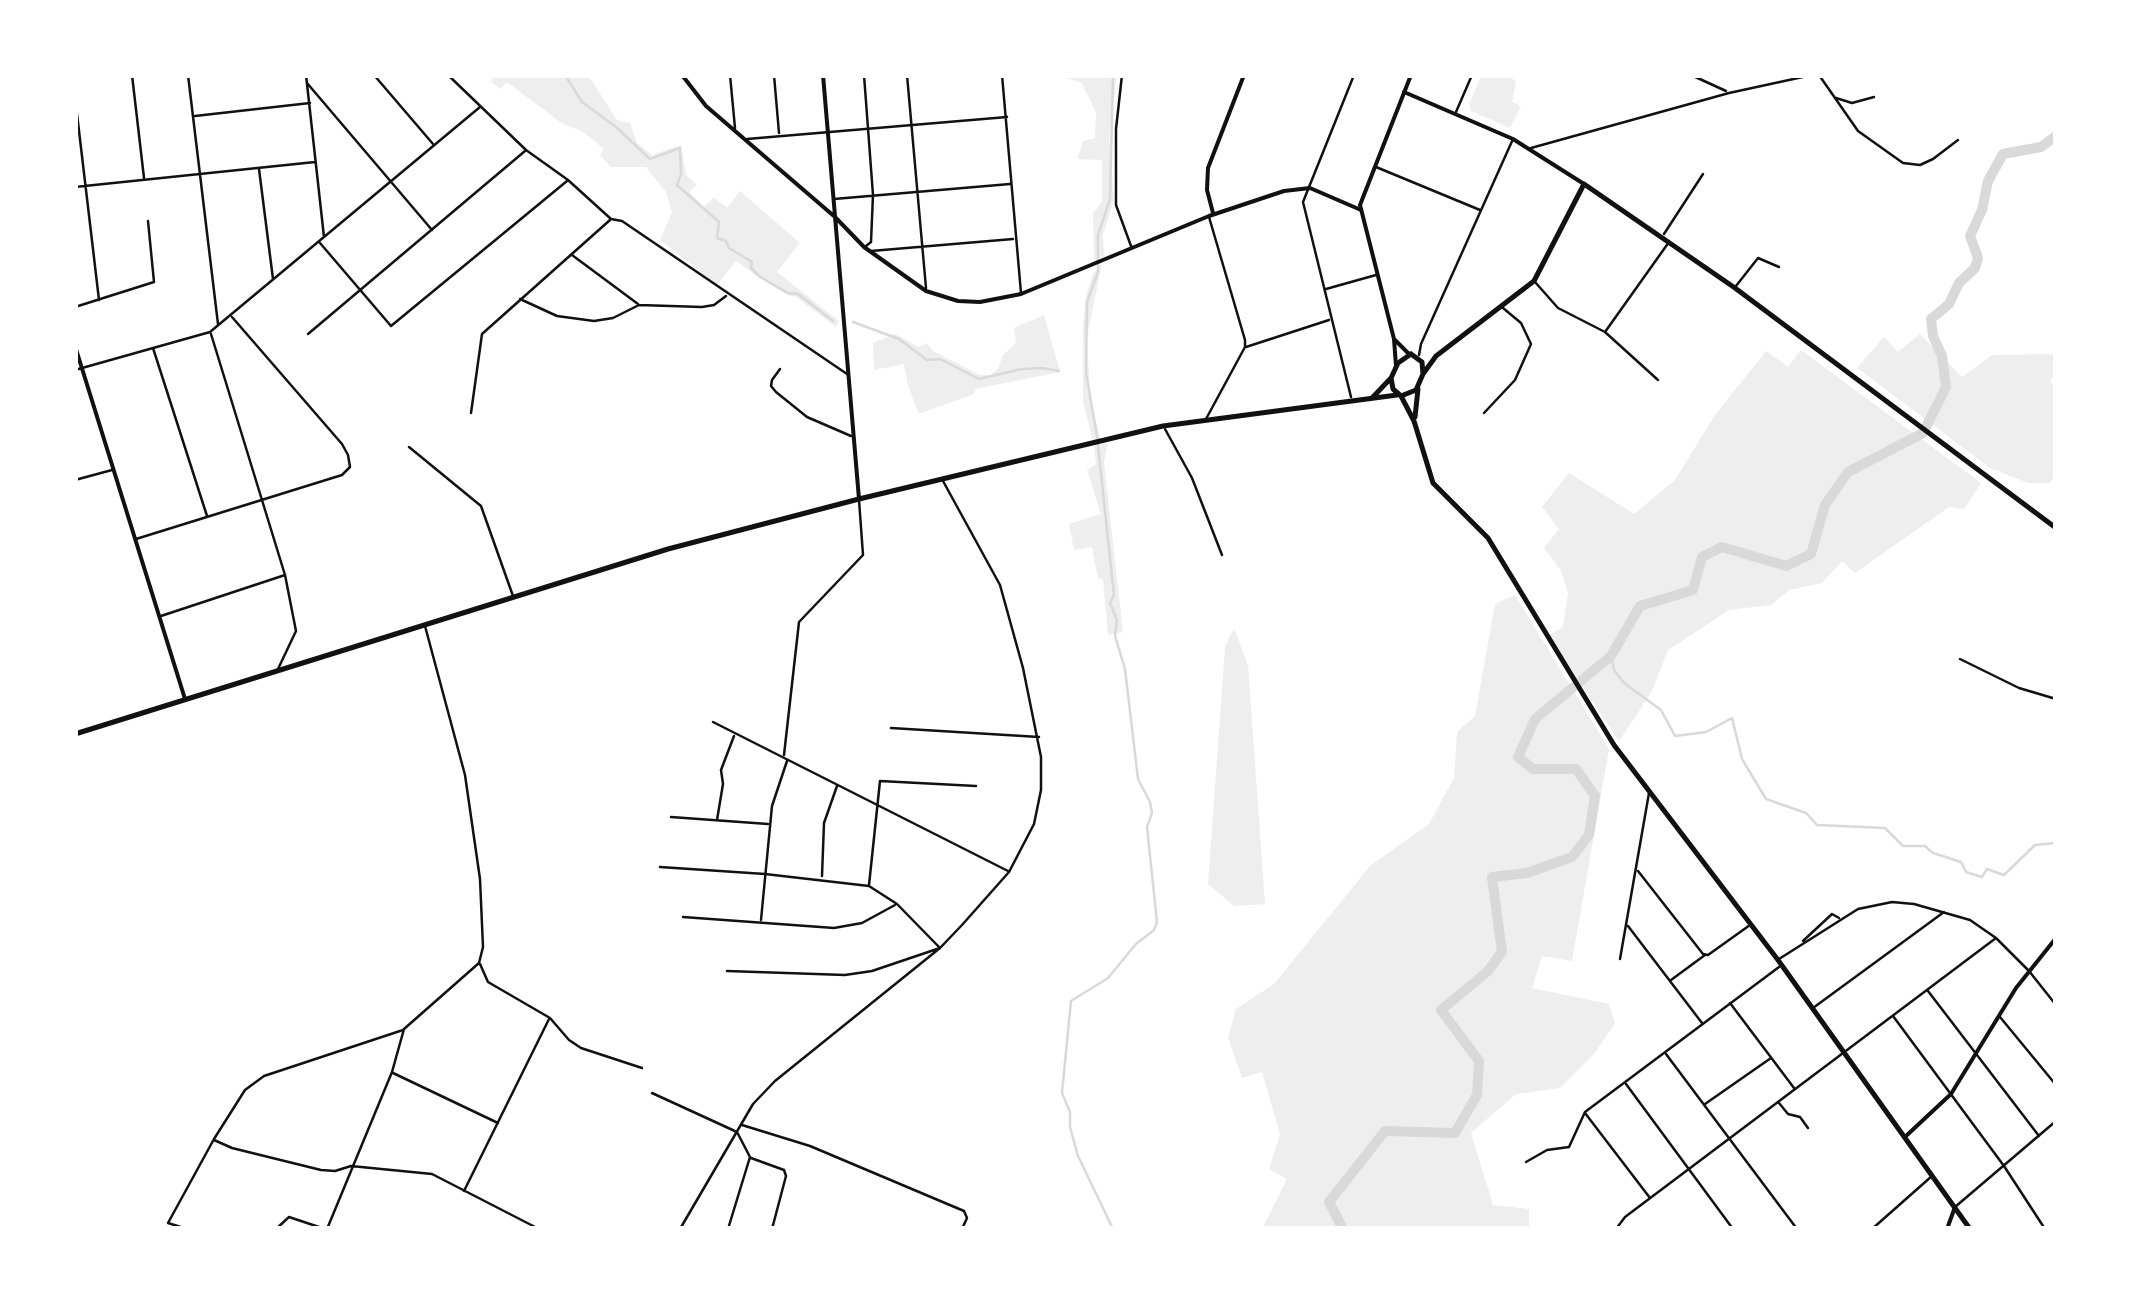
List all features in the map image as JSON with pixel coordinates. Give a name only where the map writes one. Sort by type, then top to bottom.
[{"type":"main road","points":[[1970,1229],[1780,962],[1614,744],[1488,538],[1433,482],[1414,407],[1423,374],[1436,356],[1534,281],[1584,184],[1735,288],[2056,528]]},
{"type":"main road","points":[[1370,400],[1396,368],[1413,355],[1436,356]]},
{"type":"main road","points":[[1413,355],[1423,364],[1423,374]]},
{"type":"main road","points":[[1391,378],[1417,430]]},
{"type":"main road","points":[[75,734],[690,542],[858,498],[1164,426],[1412,394],[1420,383]]},
{"type":"street","points":[[132,75],[144,180]]},
{"type":"street","points":[[188,75],[218,326]]},
{"type":"street","points":[[306,75],[324,238]]},
{"type":"street","points":[[374,75],[434,145]]},
{"type":"street","points":[[448,75],[526,150],[568,180],[611,219],[622,221],[848,375]]},
{"type":"street","points":[[682,75],[706,106],[835,217],[864,247],[940,297],[980,302],[1021,294],[1266,196],[1310,188],[1361,210]]},
{"type":"street","points":[[730,75],[735,130]]},
{"type":"street","points":[[774,75],[779,135]]},
{"type":"street","points":[[760,922],[775,792],[786,759],[799,622],[863,555],[823,75]]},
{"type":"street","points":[[864,75],[872,196],[871,242],[864,247]]},
{"type":"street","points":[[908,75],[926,290]]},
{"type":"street","points":[[1002,75],[1021,294]]},
{"type":"street","points":[[1122,75],[1116,129],[1116,205],[1132,248]]},
{"type":"street","points":[[1206,419],[1245,347],[1207,190],[1208,168],[1244,75]]},
{"type":"street","points":[[1352,402],[1303,202],[1354,75]]},
{"type":"street","points":[[1396,368],[1394,339],[1361,210],[1374,166],[1411,75]]},
{"type":"street","points":[[1456,112],[1472,75]]},
{"type":"street","points":[[1691,75],[1729,93]]},
{"type":"street","points":[[1530,148],[1729,93],[1812,75]]},
{"type":"street","points":[[1819,75],[1858,132],[1903,162],[1920,165],[1958,140]]},
{"type":"street","points":[[307,83],[432,230]]},
{"type":"street","points":[[1404,92],[1513,139],[1584,184]]},
{"type":"street","points":[[1834,98],[1852,103],[1874,97]]},
{"type":"street","points":[[75,98],[99,300]]},
{"type":"street","points":[[193,116],[310,103]]},
{"type":"street","points":[[78,368],[210,332],[480,107]]},
{"type":"street","points":[[746,139],[1007,117]]},
{"type":"street","points":[[1413,355],[1513,139]]},
{"type":"street","points":[[308,334],[526,150]]},
{"type":"street","points":[[75,187],[316,162]]},
{"type":"street","points":[[1374,166],[1481,210]]},
{"type":"street","points":[[259,168],[273,279]]},
{"type":"street","points":[[1605,332],[1703,174]]},
{"type":"street","points":[[318,242],[387,324],[396,324],[568,180]]},
{"type":"street","points":[[833,199],[1010,184]]},
{"type":"street","points":[[471,413],[482,334],[611,219]]},
{"type":"street","points":[[75,307],[154,282],[148,220]]},
{"type":"street","points":[[870,251],[1014,239]]},
{"type":"street","points":[[570,254],[639,305]]},
{"type":"street","points":[[1735,288],[1758,258],[1779,267]]},
{"type":"street","points":[[1325,289],[1377,275]]},
{"type":"street","points":[[1534,281],[1558,308],[1605,332],[1658,380]]},
{"type":"street","points":[[519,298],[575,321],[612,318],[639,305],[714,305],[728,294]]},
{"type":"street","points":[[1484,413],[1514,380],[1531,344],[1521,322],[1502,307]]},
{"type":"street","points":[[136,539],[342,475],[350,461],[342,444],[231,316]]},
{"type":"street","points":[[1245,347],[1331,319]]},
{"type":"street","points":[[210,332],[285,574],[296,631],[277,671]]},
{"type":"street","points":[[1394,339],[1413,355]]},
{"type":"street","points":[[1413,355],[1421,344]]},
{"type":"street","points":[[75,346],[78,368],[114,469],[185,700]]},
{"type":"street","points":[[153,348],[207,518]]},
{"type":"street","points":[[780,369],[772,380],[776,392],[807,417],[853,436]]},
{"type":"street","points":[[1164,426],[1192,478],[1222,554]]},
{"type":"street","points":[[409,447],[481,506],[514,598]]},
{"type":"street","points":[[75,480],[114,469]]},
{"type":"street","points":[[680,1229],[752,1104],[775,1081],[940,948],[1009,872],[1022,853],[1038,810],[1039,737],[1000,585],[942,479]]},
{"type":"street","points":[[159,617],[285,574]]},
{"type":"street","points":[[188,1229],[168,1223],[245,1090],[264,1076],[404,1030],[479,963],[480,879],[465,775],[425,625]]},
{"type":"street","points":[[1960,659],[2019,688],[2056,699]]},
{"type":"street","points":[[712,722],[1009,872]]},
{"type":"street","points":[[891,728],[1039,737]]},
{"type":"street","points":[[717,821],[721,770],[735,735]]},
{"type":"street","points":[[869,886],[880,781],[976,786]]},
{"type":"street","points":[[822,879],[824,823],[837,785]]},
{"type":"street","points":[[1620,959],[1649,790]]},
{"type":"street","points":[[671,817],[770,824]]},
{"type":"street","points":[[660,868],[765,874],[869,886],[897,904],[940,948]]},
{"type":"street","points":[[1636,868],[1706,955]]},
{"type":"street","points":[[1526,1162],[1547,1150],[1569,1147],[1584,1112],[1730,1004],[1802,942],[1858,908],[1892,902],[1945,911],[1970,920],[1996,938],[2056,1005]]},
{"type":"street","points":[[682,917],[834,928],[862,923],[897,904]]},
{"type":"street","points":[[1813,1008],[1945,911]]},
{"type":"street","points":[[1802,942],[1832,914],[1840,918]]},
{"type":"street","points":[[1626,924],[1703,1024]]},
{"type":"street","points":[[1670,981],[1751,924]]},
{"type":"street","points":[[1616,1229],[1625,1217],[1843,1050],[1996,938]]},
{"type":"street","points":[[1906,1136],[1951,1094],[2029,971],[2056,938]]},
{"type":"street","points":[[727,971],[845,975],[872,971],[940,948]]},
{"type":"street","points":[[479,963],[491,985],[550,1018],[581,1048],[642,1068]]},
{"type":"street","points":[[1927,990],[2039,1136]]},
{"type":"street","points":[[1730,1004],[1795,1089]]},
{"type":"street","points":[[1892,1014],[2004,1166],[2044,1229]]},
{"type":"street","points":[[1999,1016],[2056,1085]]},
{"type":"street","points":[[464,1191],[550,1018]]},
{"type":"street","points":[[276,1229],[289,1217],[326,1229],[392,1072],[404,1030]]},
{"type":"street","points":[[1665,1053],[1797,1229]]},
{"type":"street","points":[[1704,1104],[1772,1058]]},
{"type":"street","points":[[392,1072],[498,1123]]},
{"type":"street","points":[[1625,1083],[1733,1229]]},
{"type":"street","points":[[652,1092],[738,1132],[750,1157],[728,1229]]},
{"type":"street","points":[[1778,1102],[1788,1114],[1799,1116],[1808,1128]]},
{"type":"street","points":[[1584,1112],[1651,1199]]},
{"type":"street","points":[[1947,1229],[1955,1207],[2056,1121]]},
{"type":"street","points":[[742,1125],[810,1146],[964,1211],[967,1218],[962,1229]]},
{"type":"street","points":[[214,1140],[320,1170],[351,1166],[432,1174],[539,1229]]},
{"type":"street","points":[[750,1157],[784,1170],[786,1176],[772,1229]]},
{"type":"street","points":[[1872,1229],[1934,1175]]},
{"type":"shaded area","points":[[489,75],[588,75],[617,120],[630,123],[637,143],[652,155],[681,145],[686,175],[697,185],[689,192],[704,207],[714,197],[727,208],[740,191],[800,243],[777,272],[839,321],[836,327],[796,297],[736,261],[717,285],[660,240],[672,212],[666,192],[646,167],[611,167],[600,155],[604,149],[582,131],[563,124],[507,82],[500,89]]},
{"type":"shaded area","points":[[1056,75],[1117,75],[1109,136],[1114,200],[1103,235],[1104,256],[1094,262],[1093,213],[1102,201],[1102,160],[1077,159],[1083,141],[1095,138],[1096,113],[1082,83]]},
{"type":"shaded area","points":[[1482,75],[1506,75],[1516,81],[1512,102],[1521,106],[1510,128],[1471,111],[1469,104]]},
{"type":"shaded area","points":[[1102,263],[1087,337],[1090,396],[1100,438],[1093,442],[1083,401],[1083,325],[1086,296],[1093,274]]},
{"type":"shaded area","points":[[1044,315],[1060,372],[975,389],[974,394],[919,414],[904,364],[874,370],[873,343],[895,334],[919,347],[927,343],[933,351],[980,375],[990,375],[1016,343],[1014,328]]},
{"type":"shaded area","points":[[1920,334],[1962,377],[1992,355],[2056,354],[2056,371],[2050,381],[2056,390],[2056,472],[2050,483],[2028,483],[1990,468],[1857,368],[1884,337],[1898,352]]},
{"type":"shaded area","points":[[1801,350],[1981,483],[1964,509],[1949,507],[1855,573],[1842,561],[1822,583],[1789,590],[1771,605],[1729,610],[1668,650],[1651,693],[1619,741],[1548,636],[1563,627],[1568,593],[1561,570],[1544,548],[1559,529],[1542,507],[1569,473],[1634,514],[1675,480],[1715,415],[1766,351],[1788,367]]},
{"type":"shaded area","points":[[1108,443],[1104,462],[1123,632],[1108,635],[1103,579],[1098,579],[1092,547],[1074,550],[1069,524],[1101,514],[1087,470],[1096,464],[1094,446]]},
{"type":"shaded area","points":[[1515,595],[1609,749],[1572,961],[1542,956],[1532,988],[1609,1004],[1615,1023],[1594,1054],[1560,1088],[1516,1094],[1471,1133],[1493,1205],[1529,1209],[1529,1229],[1262,1229],[1287,1179],[1269,1169],[1280,1134],[1262,1072],[1242,1078],[1228,1038],[1236,1009],[1274,984],[1371,865],[1429,824],[1454,778],[1457,732],[1475,716],[1495,604]]},
{"type":"shaded area","points":[[1234,628],[1248,665],[1265,904],[1234,906],[1208,884],[1225,647]]},
{"type":"waterway","points":[[565,75],[582,102],[650,159],[680,148],[681,174],[677,185],[719,222],[717,238],[752,262],[751,268],[759,276],[788,293],[798,294],[833,321]]},
{"type":"waterway","points":[[1113,75],[1110,199],[1098,235],[1098,272],[1087,302],[1086,373],[1097,436],[1114,595],[1110,603],[1117,620],[1115,636],[1125,669],[1138,779],[1152,813],[1147,827],[1157,922],[1154,930],[1136,944],[1108,978],[1071,1001],[1062,1093],[1070,1112],[1078,1156],[1113,1229]]},
{"type":"waterway","points":[[1343,1229],[1329,1202],[1385,1131],[1455,1133],[1477,1095],[1479,1061],[1441,1010],[1488,971],[1502,952],[1492,877],[1527,873],[1572,857],[1589,835],[1595,796],[1576,769],[1533,769],[1518,757],[1535,719],[1611,656],[1640,606],[1693,590],[1702,557],[1722,547],[1786,566],[1811,554],[1825,505],[1848,472],[1923,433],[1946,387],[1931,319],[1949,304],[1959,283],[1975,268],[1978,258],[1970,236],[1982,210],[1988,181],[2003,154],[2041,147],[2056,136]]},
{"type":"waterway","points":[[853,322],[899,339],[927,360],[940,359],[979,379],[1022,369],[1059,371]]},
{"type":"waterway","points":[[1611,656],[1614,670],[1624,683],[1661,710],[1675,736],[1706,732],[1732,718],[1742,759],[1766,799],[1806,813],[1817,825],[1885,828],[1903,846],[1925,846],[1933,853],[1961,862],[1966,872],[1982,877],[1987,869],[2004,875],[2035,845],[2056,843]]}]
